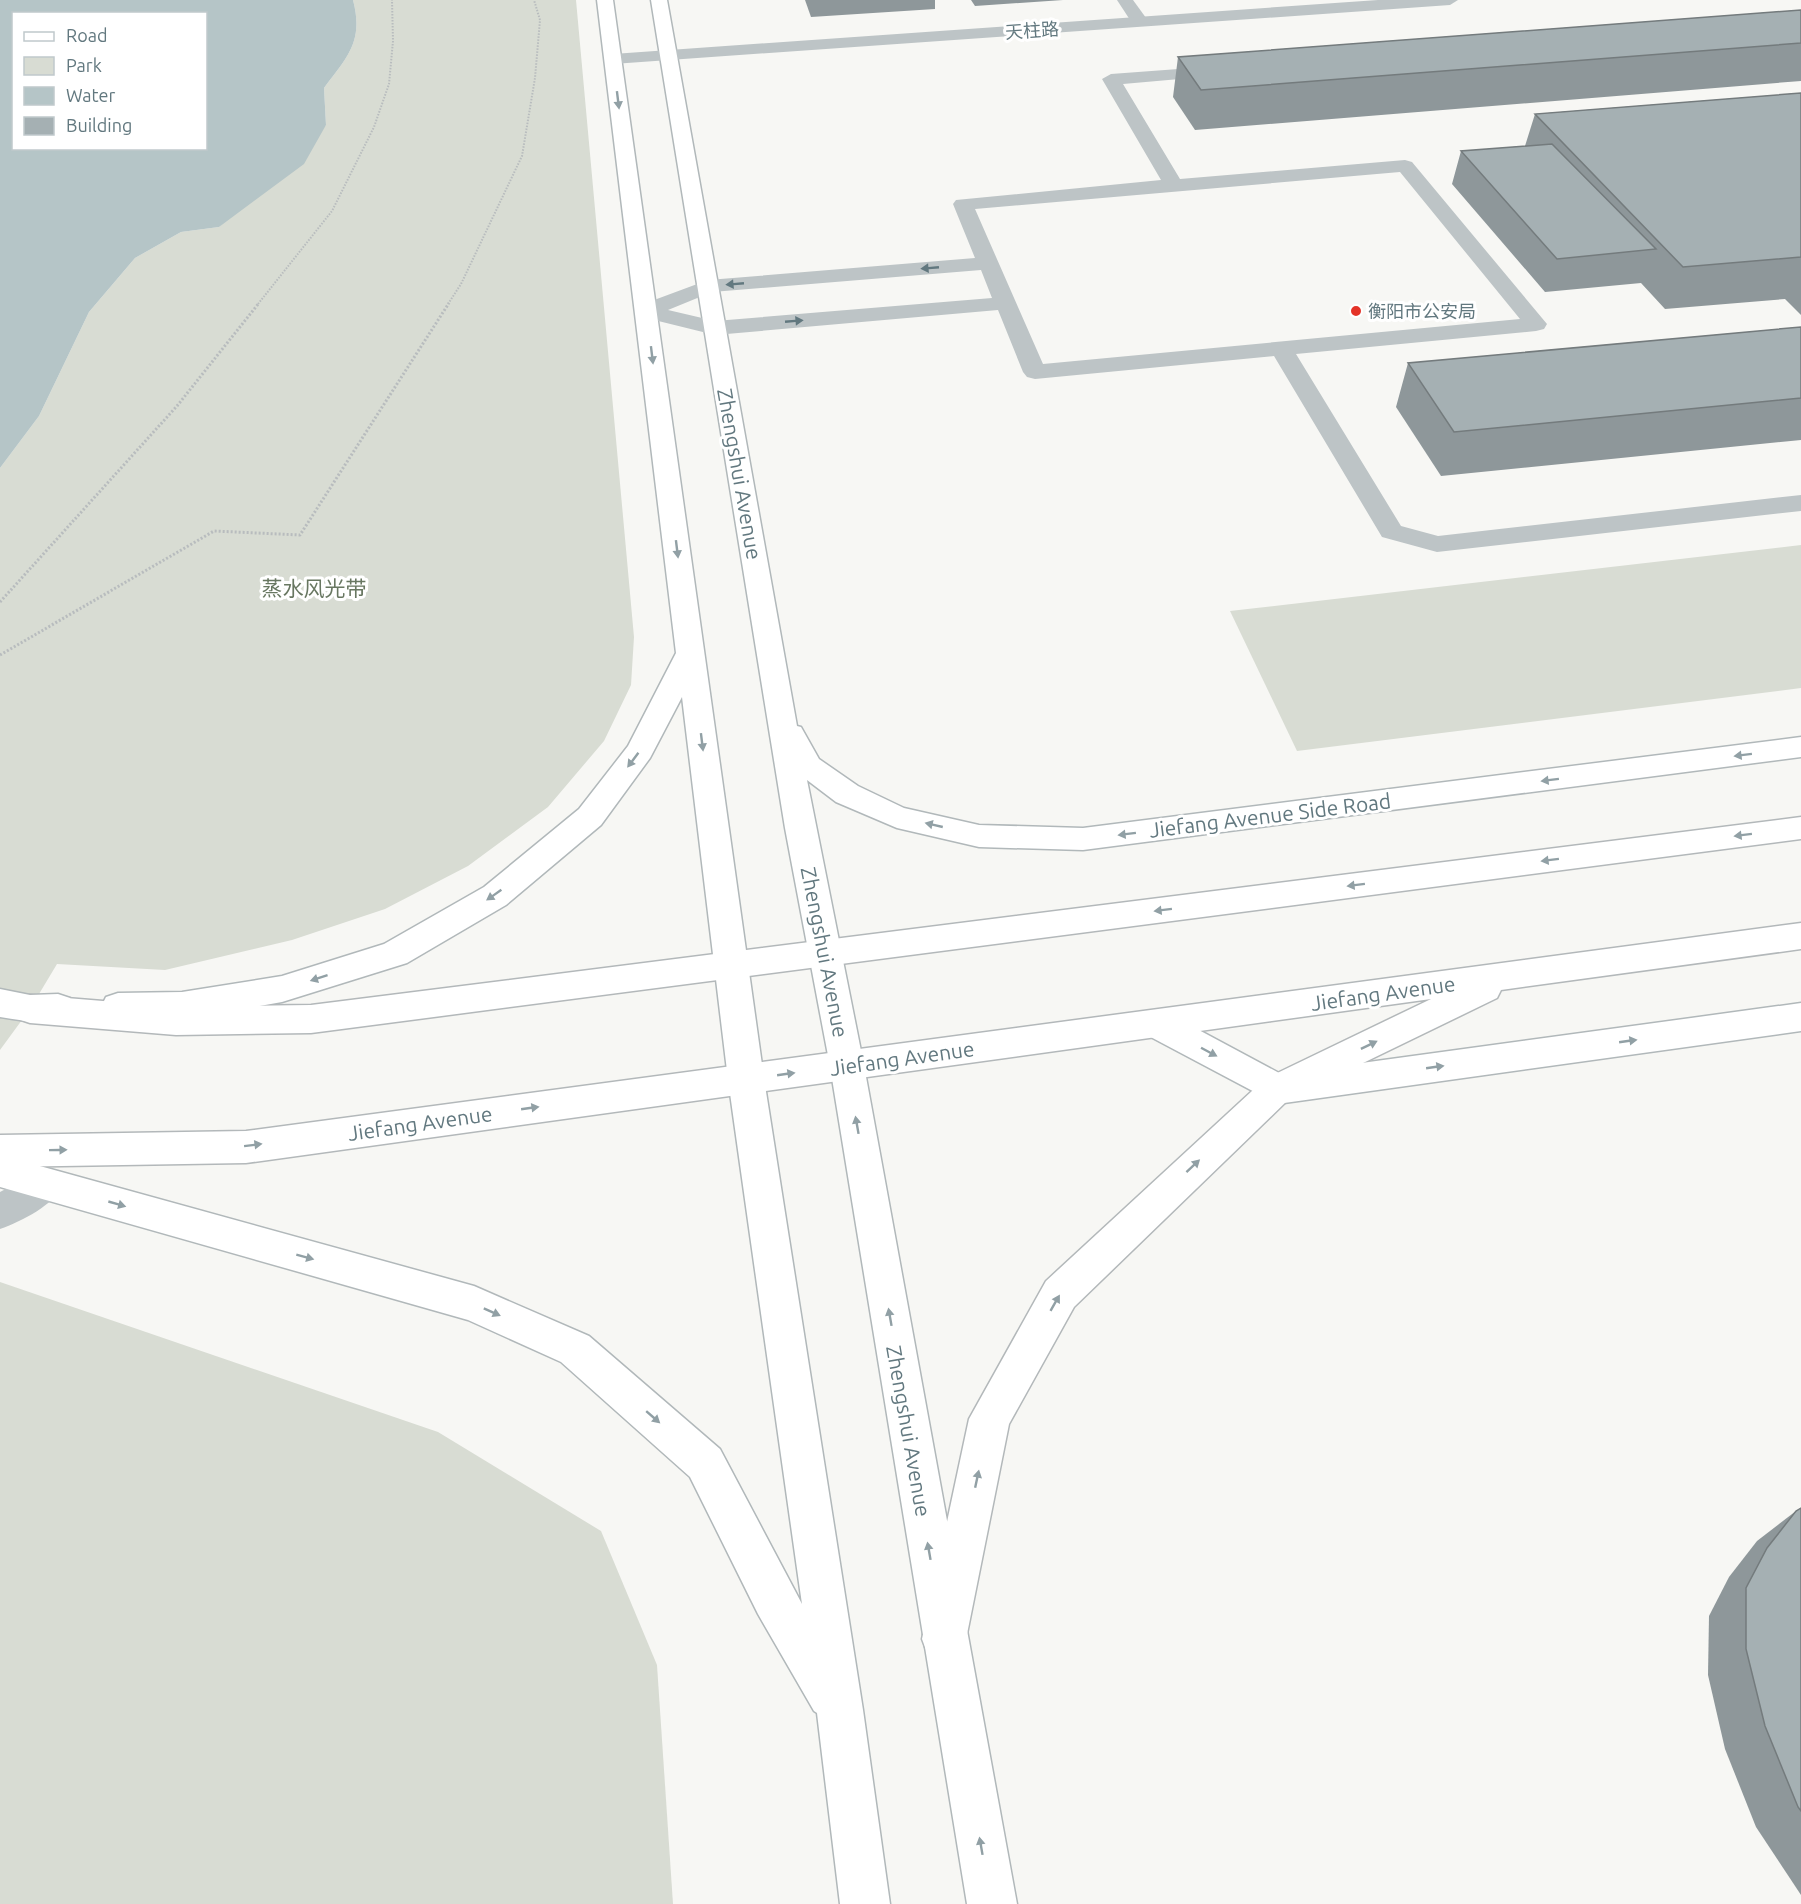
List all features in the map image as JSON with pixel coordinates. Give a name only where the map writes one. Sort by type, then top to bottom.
[{"type":"main road","points":[[605,0],[746,1080],[840,1710],[866,1904]]},
{"type":"main road","name":"Zhengshui Avenue","points":[[659,0],[782,717],[847,1066],[944,1639],[992,1904]]},
{"type":"main road","points":[[15,1006],[182,1006],[282,990],[395,954],[495,896],[590,817],[640,752],[690,653]]},
{"type":"main road","name":"Jiefang Avenue Side Road","points":[[782,717],[808,766],[847,794],[897,817],[979,836],[1083,840],[1801,747]]},
{"type":"main road","points":[[15,1006],[176,1022],[311,1019],[1801,828]]},
{"type":"main road","name":"Jiefang Avenue","points":[[0,1150],[246,1147],[1801,936]]},
{"type":"main road","points":[[944,1639],[989,1419],[1060,1294],[1278,1089],[1513,975]]},
{"type":"main road","points":[[1157,1024],[1278,1089],[1801,1017]]},
{"type":"main road","points":[[0,1171],[474,1304],[575,1349],[705,1463],[774,1598],[840,1710]]},
{"type":"street","points":[[1125,0],[1140,22]]},
{"type":"street","name":"天柱路","points":[[613,59],[1450,0]]},
{"type":"street","points":[[1174,185],[1111,79],[1242,70]]},
{"type":"street","points":[[1405,166],[1536,324],[1035,372],[988,263],[963,204],[1405,166]]},
{"type":"street","points":[[646,311],[708,286],[988,263]]},
{"type":"street","points":[[646,311],[715,328],[1005,303]]},
{"type":"street","points":[[1281,349],[1391,531],[1437,544],[1801,502]]},
{"type":"street","points":[[0,1212],[46,1184]]},
{"type":"path","points":[[0,602],[177,406],[332,211],[374,127],[389,84],[393,41],[392,0]]},
{"type":"path","points":[[0,655],[214,531],[300,535],[461,285],[522,156],[535,78],[540,20],[534,0]]},
{"type":"green space","name":"蒸水风光带","points":[[353,0],[576,0],[634,637],[631,685],[604,741],[548,807],[468,866],[385,909],[292,940],[165,970],[57,964],[30,1009],[0,1050],[0,468],[39,416],[89,312],[135,258],[181,232],[219,227],[326,125],[324,88],[346,58],[355,38],[356,15]]},
{"type":"green space","points":[[1801,545],[1801,688],[1297,751],[1230,611]]},
{"type":"green space","points":[[0,1282],[438,1432],[601,1531],[657,1665],[673,1904],[0,1904]]},
{"type":"water","points":[[0,0],[353,0],[356,15],[355,38],[346,58],[324,88],[326,125],[304,164],[219,227],[181,232],[135,258],[89,312],[39,416],[0,468]]},
{"type":"building","points":[[1801,10],[1801,43],[1201,90],[1178,57]]},
{"type":"building","points":[[1801,93],[1801,257],[1683,267],[1535,114]]},
{"type":"building","points":[[1552,144],[1656,249],[1557,259],[1461,151]]},
{"type":"building","points":[[1801,327],[1801,398],[1454,432],[1408,363]]},
{"type":"building","points":[[1801,1508],[1801,1811],[1765,1726],[1746,1649],[1746,1588],[1767,1548],[1796,1511]]},
{"type":"place","name":"衡阳市公安局","points":[[1356,311]]}]
